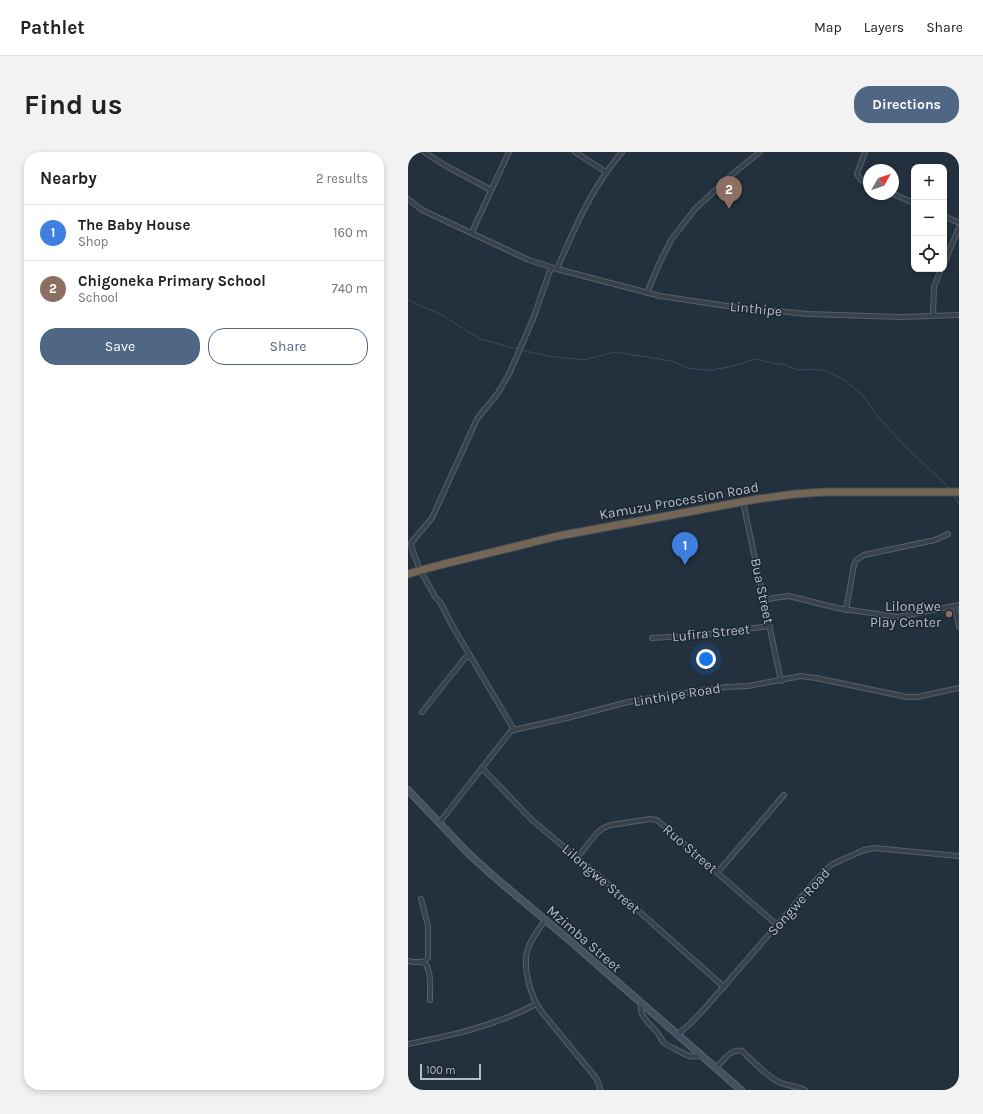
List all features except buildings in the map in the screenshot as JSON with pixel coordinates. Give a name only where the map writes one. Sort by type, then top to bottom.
[{"type":"highway","name":"Kamuzu Procession Road","points":[[408,574],[558,536],[781,496],[825,492],[959,492]]},
{"type":"main road","name":"Mzimba Street","points":[[408,789],[439,823],[492,876],[741,1090]]},
{"type":"street","points":[[424,152],[446,166],[491,190]]},
{"type":"street","points":[[472,232],[509,152]]},
{"type":"street","points":[[575,152],[606,172]]},
{"type":"street","points":[[557,269],[581,213],[606,172],[622,152]]},
{"type":"street","points":[[647,293],[671,240],[695,209],[735,172],[760,152]]},
{"type":"street","points":[[863,181],[857,174],[865,152]]},
{"type":"street","points":[[899,197],[911,202]]},
{"type":"street","name":"Linthipe","points":[[408,199],[422,210],[530,260],[551,268],[660,296],[727,306],[808,314],[902,317],[959,315]]},
{"type":"street","points":[[947,217],[959,223]]},
{"type":"street","points":[[947,256],[959,228]]},
{"type":"street","points":[[439,823],[510,732],[514,730],[420,570],[411,543],[432,518],[477,420],[498,393],[509,374],[533,318],[551,268]]},
{"type":"street","points":[[933,316],[934,287],[940,272]]},
{"type":"street","name":"Bua Street","points":[[743,502],[781,681]]},
{"type":"street","points":[[846,610],[854,565],[856,560],[860,557],[872,553],[935,540],[948,534]]},
{"type":"street","points":[[764,600],[789,596],[846,610],[898,617],[957,606],[959,627]]},
{"type":"street","name":"Lufira Street","points":[[652,638],[701,635],[770,626]]},
{"type":"street","points":[[422,712],[465,658],[470,657]]},
{"type":"street","name":"Linthipe Road","points":[[514,730],[628,702],[726,687],[748,686],[781,681],[801,676],[907,697],[917,697],[959,688]]},
{"type":"street","name":"Lilongwe Street","points":[[482,768],[533,821],[605,881],[724,987]]},
{"type":"street","points":[[717,873],[784,795]]},
{"type":"street","name":"Ruo Street","points":[[577,858],[597,833],[603,828],[611,825],[653,819],[657,820],[777,925]]},
{"type":"street","name":"Songwe Road","points":[[677,1035],[690,1024],[724,987],[817,879],[831,865],[870,848],[959,856]]},
{"type":"street","points":[[421,899],[428,926],[428,958],[423,962]]},
{"type":"street","points":[[545,920],[528,947],[526,956],[527,975],[533,996],[536,1004],[577,1057],[596,1078],[601,1090]]},
{"type":"street","points":[[408,960],[427,964],[430,978],[430,1000]]},
{"type":"street","points":[[408,1044],[463,1032],[497,1022],[518,1014],[536,1004]]},
{"type":"street","points":[[641,1004],[640,1009],[644,1018],[657,1031],[666,1044],[672,1046],[687,1056],[701,1056]]},
{"type":"street","points":[[716,1068],[730,1053],[739,1050],[774,1079],[781,1083],[806,1090]]},
{"type":"waterway","points":[[408,300],[440,314],[480,339],[517,349]]},
{"type":"waterway","points":[[521,350],[548,356],[583,360],[615,352],[672,361],[687,368],[704,370],[728,367],[757,359],[775,364],[784,364],[800,370],[811,369],[827,371],[843,379],[863,396],[879,418],[949,489]]},
{"type":"waterway","points":[[953,495],[959,504]]},
{"type":"place","name":"Chigoneka Primary School","points":[[729,209]]},
{"type":"place","name":"The Baby House","points":[[685,565]]},
{"type":"place","name":"Lilongwe Play Center","points":[[949,614]]}]
